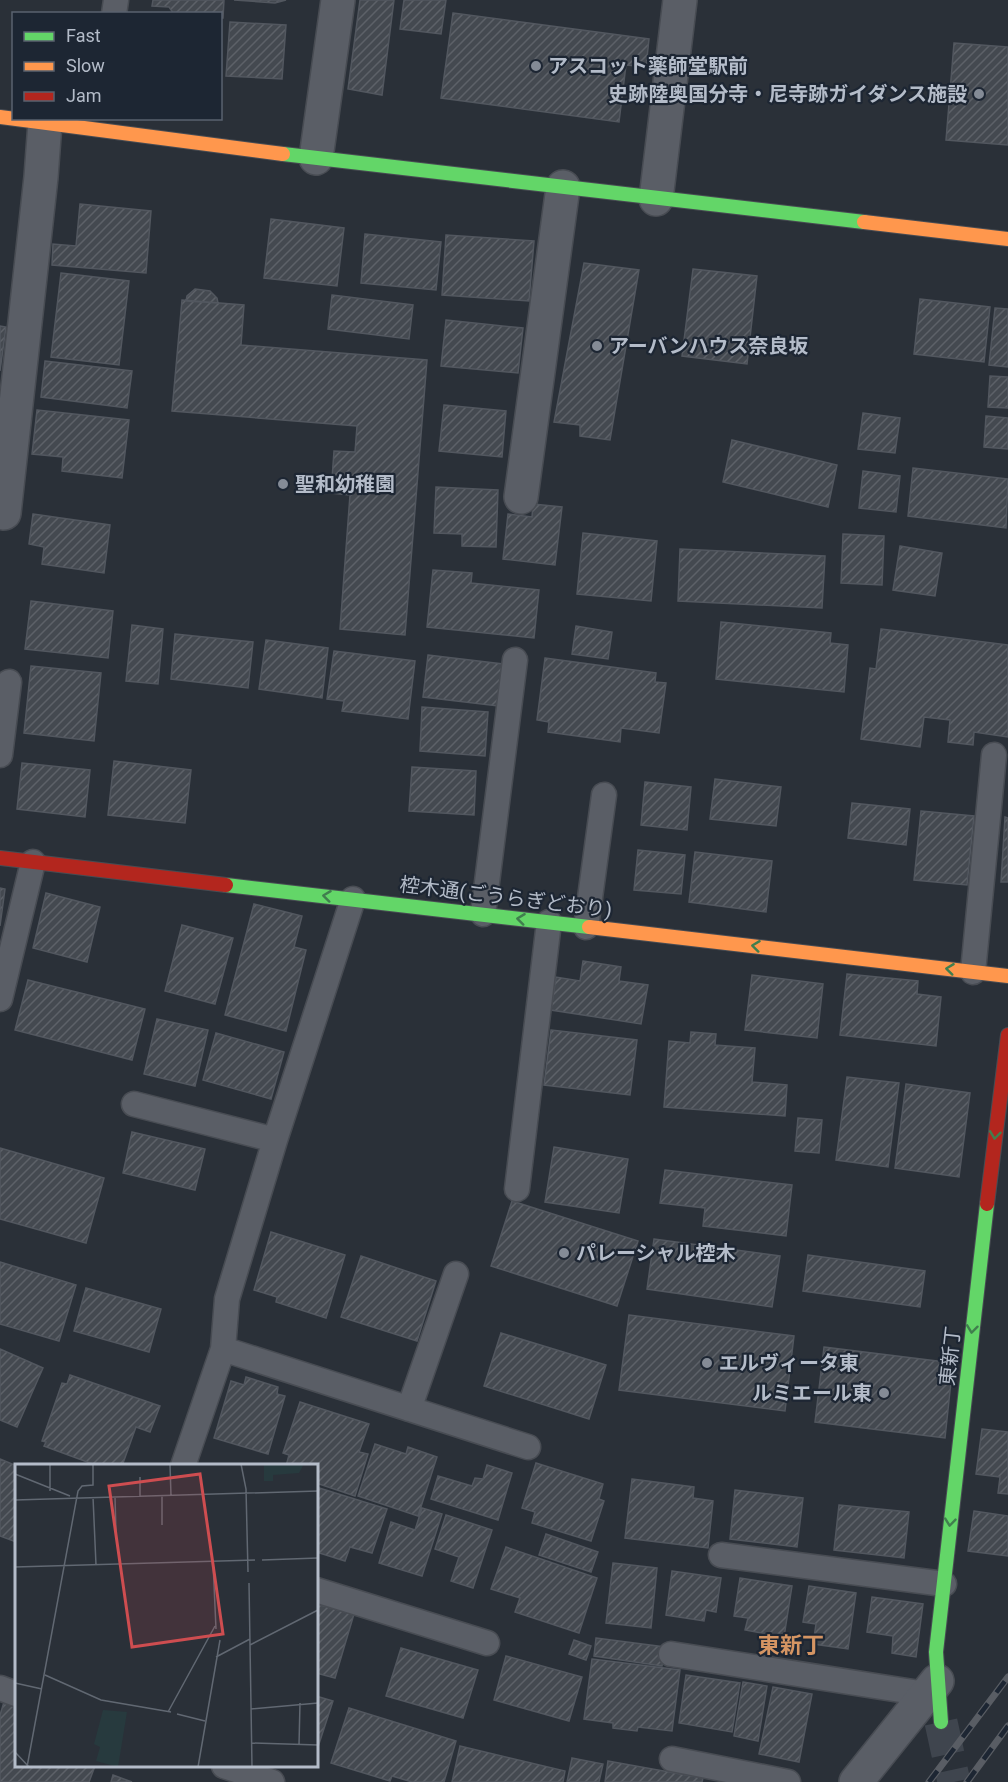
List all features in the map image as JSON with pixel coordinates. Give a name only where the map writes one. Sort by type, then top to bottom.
[{"type":"street","points":[[316,159],[338,0]]},
{"type":"street","points":[[656,199],[680,0]]},
{"type":"street","points":[[22,120],[45,123],[101,124],[316,159],[1008,239]]},
{"type":"street","points":[[4,513],[40,188],[45,123]]},
{"type":"street","points":[[521,497],[563,187]]},
{"type":"street","name":"椌木通(ごうらぎどおり)","points":[[0,858],[1008,976]]},
{"type":"street","name":"東新丁","points":[[941,1722],[932,1687],[1008,1035]]},
{"type":"street","points":[[855,1782],[932,1687]]},
{"type":"lane","points":[[483,914],[515,660]]},
{"type":"lane","points":[[0,755],[9,682]]},
{"type":"lane","points":[[973,972],[994,755]]},
{"type":"lane","points":[[586,927],[604,795]]},
{"type":"lane","points":[[0,999],[33,862]]},
{"type":"lane","points":[[184,1464],[223,1349],[227,1299],[275,1140],[353,899]]},
{"type":"lane","points":[[517,1189],[549,922]]},
{"type":"lane","points":[[134,1104],[275,1140]]},
{"type":"lane","points":[[409,1408],[456,1274]]},
{"type":"lane","points":[[223,1349],[528,1447]]},
{"type":"lane","points":[[721,1555],[944,1584]]},
{"type":"lane","points":[[318,1591],[487,1643]]},
{"type":"lane","points":[[671,1654],[932,1687]]},
{"type":"lane","points":[[0,1688],[15,1694]]},
{"type":"lane","points":[[672,1759],[788,1782]]},
{"type":"lane","points":[[227,1767],[272,1782]]},
{"type":"building","points":[[153,0],[224,0],[223,18],[222,12],[173,12],[169,7],[152,6]]},
{"type":"building","points":[[234,0],[286,0],[275,3]]},
{"type":"building","points":[[360,0],[394,0],[382,95],[348,89]]},
{"type":"building","points":[[404,0],[446,0],[441,34],[400,29]]},
{"type":"building","name":"アスコット薬師堂駅前","points":[[453,13],[649,39],[646,67],[626,65],[619,122],[441,98]]},
{"type":"building","points":[[230,22],[286,25],[282,79],[226,76]]},
{"type":"building","name":"史跡陸奥国分寺・尼寺跡ガイダンス施設","points":[[954,43],[1008,47],[1008,145],[946,140]]},
{"type":"building","points":[[80,204],[151,211],[146,273],[52,265],[53,244],[76,246]]},
{"type":"building","points":[[271,219],[344,228],[337,286],[264,278]]},
{"type":"building","points":[[365,234],[441,242],[436,290],[361,283]]},
{"type":"building","points":[[446,235],[534,241],[529,301],[442,295]]},
{"type":"building","name":"アーバンハウス奈良坂","points":[[584,263],[639,270],[610,440],[580,436],[580,425],[554,422]]},
{"type":"building","points":[[693,269],[757,276],[747,364],[682,356]]},
{"type":"building","points":[[61,273],[129,281],[119,365],[51,357]]},
{"type":"building","points":[[195,289],[210,291],[217,298],[218,303],[186,301],[187,296]]},
{"type":"building","points":[[332,295],[413,305],[409,339],[328,329]]},
{"type":"building","points":[[920,299],[990,307],[984,362],[914,354]]},
{"type":"building","points":[[182,300],[244,305],[241,345],[427,360],[405,635],[340,629],[350,495],[331,493],[334,451],[355,452],[357,426],[172,411]]},
{"type":"building","points":[[995,308],[1008,309],[1008,367],[989,365]]},
{"type":"building","points":[[446,320],[523,328],[518,373],[441,366]]},
{"type":"building","points":[[0,326],[6,327],[0,371]]},
{"type":"building","points":[[45,361],[132,371],[127,408],[41,397]]},
{"type":"building","points":[[990,376],[1008,377],[1008,408],[988,407]]},
{"type":"building","points":[[444,405],[506,411],[502,457],[439,451]]},
{"type":"building","points":[[37,410],[129,420],[122,478],[62,471],[63,457],[32,454]]},
{"type":"building","points":[[863,413],[900,418],[895,453],[858,449]]},
{"type":"building","points":[[986,416],[1008,418],[1008,449],[984,447]]},
{"type":"building","points":[[732,440],[837,465],[828,507],[723,482]]},
{"type":"building","points":[[913,468],[1008,479],[1006,528],[908,516]]},
{"type":"building","points":[[863,471],[900,476],[896,512],[859,508]]},
{"type":"building","points":[[436,487],[498,490],[496,547],[462,546],[462,534],[434,533]]},
{"type":"building","points":[[533,504],[562,507],[555,565],[503,559],[508,514],[532,517]]},
{"type":"building","points":[[33,514],[110,525],[104,573],[42,564],[44,547],[29,544]]},
{"type":"building","points":[[583,533],[657,541],[651,601],[577,594]]},
{"type":"building","points":[[843,534],[884,536],[882,585],[841,583]]},
{"type":"building","points":[[900,546],[942,553],[935,596],[893,590]]},
{"type":"building","points":[[680,549],[825,556],[822,608],[678,601]]},
{"type":"building","points":[[433,570],[472,573],[471,583],[539,590],[534,638],[427,627]]},
{"type":"building","points":[[31,601],[113,611],[108,658],[25,649]]},
{"type":"building","points":[[721,622],[831,633],[830,643],[848,645],[844,692],[716,679]]},
{"type":"building","points":[[132,625],[163,629],[158,684],[126,681]]},
{"type":"building","points":[[576,626],[612,632],[608,659],[572,654]]},
{"type":"building","points":[[881,629],[1008,645],[1008,737],[974,732],[973,745],[948,742],[950,720],[924,717],[920,747],[861,739],[870,668],[876,669]]},
{"type":"building","points":[[175,634],[253,642],[248,688],[171,679]]},
{"type":"building","points":[[266,640],[328,648],[322,698],[259,689]]},
{"type":"building","points":[[334,651],[415,661],[408,719],[342,711],[344,701],[327,699]]},
{"type":"building","points":[[428,655],[503,664],[498,706],[423,697]]},
{"type":"building","points":[[545,658],[656,673],[655,682],[666,683],[659,733],[621,728],[620,742],[548,732],[549,722],[537,720]]},
{"type":"building","points":[[31,666],[101,673],[94,741],[24,733]]},
{"type":"building","points":[[422,707],[488,712],[485,756],[420,751]]},
{"type":"building","points":[[114,761],[191,770],[185,823],[108,815]]},
{"type":"building","points":[[22,763],[90,770],[85,817],[17,809]]},
{"type":"building","points":[[412,767],[476,771],[474,815],[409,811]]},
{"type":"building","points":[[715,779],[781,787],[776,826],[710,819]]},
{"type":"building","points":[[645,782],[691,787],[687,830],[641,825]]},
{"type":"building","points":[[852,803],[910,809],[906,845],[848,838]]},
{"type":"building","points":[[921,811],[974,816],[967,885],[914,880]]},
{"type":"building","points":[[1005,817],[1008,818],[1008,882],[1001,882]]},
{"type":"building","points":[[638,850],[685,855],[681,894],[634,890]]},
{"type":"building","points":[[695,852],[772,861],[766,912],[689,902]]},
{"type":"building","points":[[0,888],[5,889],[0,926]]},
{"type":"building","points":[[46,893],[100,907],[87,962],[33,948]]},
{"type":"building","points":[[254,904],[302,916],[294,947],[306,950],[286,1031],[225,1015]]},
{"type":"building","points":[[182,925],[233,938],[215,1004],[165,991]]},
{"type":"building","points":[[583,961],[621,967],[619,981],[648,985],[641,1024],[551,1010],[556,977],[580,981]]},
{"type":"building","points":[[847,974],[918,981],[917,994],[941,997],[936,1046],[840,1035]]},
{"type":"building","points":[[752,975],[823,984],[817,1038],[745,1030]]},
{"type":"building","points":[[28,980],[145,1009],[132,1060],[15,1030]]},
{"type":"building","points":[[157,1019],[208,1030],[195,1086],[144,1074]]},
{"type":"building","points":[[551,1030],[637,1040],[630,1095],[544,1085]]},
{"type":"building","points":[[691,1032],[716,1034],[715,1045],[755,1048],[752,1082],[787,1085],[785,1116],[664,1107],[669,1041],[690,1043]]},
{"type":"building","points":[[216,1033],[284,1052],[271,1099],[203,1080]]},
{"type":"building","points":[[847,1077],[899,1083],[888,1167],[836,1160]]},
{"type":"building","points":[[906,1084],[970,1093],[959,1177],[895,1168]]},
{"type":"building","points":[[798,1118],[822,1120],[819,1153],[795,1151]]},
{"type":"building","points":[[132,1132],[205,1149],[195,1190],[123,1173]]},
{"type":"building","points":[[554,1147],[628,1159],[619,1213],[545,1202]]},
{"type":"building","points":[[0,1148],[104,1178],[86,1243],[0,1219]]},
{"type":"building","points":[[665,1170],[792,1185],[786,1236],[703,1226],[705,1208],[660,1203]]},
{"type":"building","name":"パレーシャル椌木","points":[[512,1201],[638,1241],[617,1306],[491,1266]]},
{"type":"building","points":[[271,1232],[345,1255],[326,1318],[276,1302],[277,1297],[254,1290]]},
{"type":"building","points":[[654,1239],[780,1256],[772,1307],[647,1289]]},
{"type":"building","points":[[808,1255],[925,1271],[920,1307],[803,1291]]},
{"type":"building","points":[[361,1256],[436,1281],[417,1341],[341,1317]]},
{"type":"building","points":[[0,1262],[76,1285],[59,1341],[0,1324]]},
{"type":"building","points":[[86,1288],[161,1309],[149,1352],[74,1331]]},
{"type":"building","name":"エルヴィータ東","points":[[629,1315],[794,1336],[785,1411],[619,1390]]},
{"type":"building","points":[[501,1333],[606,1365],[589,1419],[484,1386]]},
{"type":"building","name":"ルミエール東","points":[[824,1347],[953,1363],[945,1438],[815,1422]]},
{"type":"building","points":[[0,1349],[43,1368],[17,1427],[0,1420]]},
{"type":"building","points":[[70,1375],[160,1406],[150,1432],[136,1427],[123,1464],[93,1464],[44,1446],[46,1442],[42,1441],[62,1383],[67,1384]]},
{"type":"building","points":[[246,1377],[278,1387],[277,1394],[285,1396],[268,1454],[214,1438],[231,1381],[244,1385]]},
{"type":"building","points":[[300,1402],[369,1424],[359,1452],[368,1454],[355,1496],[318,1484],[318,1464],[287,1464],[289,1455],[283,1453]]},
{"type":"building","points":[[982,1429],[1008,1432],[1008,1494],[998,1493],[1000,1477],[976,1474]]},
{"type":"building","points":[[375,1444],[406,1454],[408,1447],[437,1457],[418,1516],[358,1496]]},
{"type":"building","points":[[0,1459],[15,1465],[15,1542],[0,1536]]},
{"type":"building","points":[[536,1463],[603,1484],[599,1499],[604,1501],[591,1541],[532,1523],[535,1512],[522,1508]]},
{"type":"building","points":[[487,1465],[512,1473],[498,1520],[431,1499],[438,1476],[472,1486],[475,1478],[483,1479]]},
{"type":"building","points":[[632,1479],[694,1487],[693,1498],[713,1501],[708,1548],[625,1538]]},
{"type":"building","points":[[318,1488],[387,1509],[372,1553],[350,1547],[345,1561],[318,1553]]},
{"type":"building","points":[[735,1490],[803,1498],[797,1547],[730,1539]]},
{"type":"building","points":[[839,1505],[909,1512],[904,1558],[834,1550]]},
{"type":"building","points":[[422,1508],[442,1514],[422,1576],[379,1563],[391,1522],[415,1530]]},
{"type":"building","points":[[974,1511],[1008,1516],[1008,1556],[968,1551]]},
{"type":"building","points":[[446,1515],[492,1530],[473,1588],[451,1581],[459,1557],[435,1549]]},
{"type":"building","points":[[546,1534],[598,1552],[591,1572],[539,1555]]},
{"type":"building","points":[[506,1547],[597,1578],[579,1633],[515,1612],[520,1598],[491,1589]]},
{"type":"building","points":[[613,1563],[657,1568],[651,1628],[606,1623]]},
{"type":"building","points":[[672,1571],[721,1578],[716,1612],[706,1610],[704,1621],[666,1615]]},
{"type":"building","points":[[740,1578],[792,1586],[784,1637],[745,1630],[748,1618],[734,1616]]},
{"type":"building","points":[[809,1586],[856,1593],[848,1649],[813,1644],[816,1624],[803,1622]]},
{"type":"building","points":[[872,1597],[923,1604],[916,1657],[892,1653],[893,1636],[867,1632]]},
{"type":"building","points":[[318,1605],[354,1614],[335,1678],[318,1674]]},
{"type":"building","points":[[596,1638],[665,1647],[662,1666],[594,1656]]},
{"type":"building","points":[[574,1640],[591,1646],[586,1660],[569,1654]]},
{"type":"building","points":[[401,1648],[478,1670],[463,1718],[386,1696]]},
{"type":"building","points":[[506,1656],[582,1677],[569,1721],[494,1700]]},
{"type":"building","points":[[592,1659],[680,1670],[672,1731],[638,1727],[637,1731],[613,1728],[613,1723],[584,1719]]},
{"type":"building","points":[[686,1675],[740,1683],[732,1732],[679,1723]]},
{"type":"building","points":[[743,1682],[767,1686],[758,1741],[734,1736]]},
{"type":"building","points":[[773,1687],[812,1694],[799,1762],[759,1754]]},
{"type":"building","points":[[318,1697],[333,1701],[318,1747]]},
{"type":"building","points":[[4,1702],[15,1707],[15,1767],[95,1767],[89,1782],[0,1782],[0,1715]]},
{"type":"building","points":[[349,1708],[456,1741],[444,1782],[412,1782],[392,1776],[390,1781],[331,1763]]},
{"type":"building","points":[[460,1746],[565,1771],[563,1782],[452,1782]]},
{"type":"building","points":[[572,1758],[603,1764],[599,1782],[567,1782]]},
{"type":"building","points":[[608,1761],[703,1778],[702,1782],[605,1782]]},
{"type":"building","points":[[113,1775],[132,1782],[111,1782]]},
{"type":"tunnel","points":[[941,1722],[954,1782]]},
{"type":"railway","points":[[929,1782],[1008,1677]]},
{"type":"railway","points":[[967,1782],[1008,1726]]},
{"type":"traffic: fast","points":[[283,154],[864,222]]},
{"type":"traffic: fast","points":[[226,885],[589,927]]},
{"type":"traffic: fast","points":[[941,1722],[936,1652],[987,1204]]},
{"type":"traffic: slow","points":[[0,117],[12,119]]},
{"type":"traffic: slow","points":[[23,120],[283,154]]},
{"type":"traffic: slow","points":[[864,222],[1008,239]]},
{"type":"traffic: slow","points":[[589,927],[1008,976]]},
{"type":"traffic: jam","points":[[0,858],[226,885]]},
{"type":"traffic: jam","points":[[987,1204],[1008,1035]]},
{"type":"place","name":"アスコット薬師堂駅前","points":[[536,66]]},
{"type":"place","name":"史跡陸奥国分寺・尼寺跡ガイダンス施設","points":[[979,94]]},
{"type":"place","name":"アーバンハウス奈良坂","points":[[597,346]]},
{"type":"place","name":"聖和幼稚園","points":[[283,484]]},
{"type":"place","name":"パレーシャル椌木","points":[[564,1253]]},
{"type":"place","name":"エルヴィータ東","points":[[707,1363]]},
{"type":"place","name":"ルミエール東","points":[[884,1393]]},
{"type":"district","name":"東新丁","points":[[791,1645]]}]
